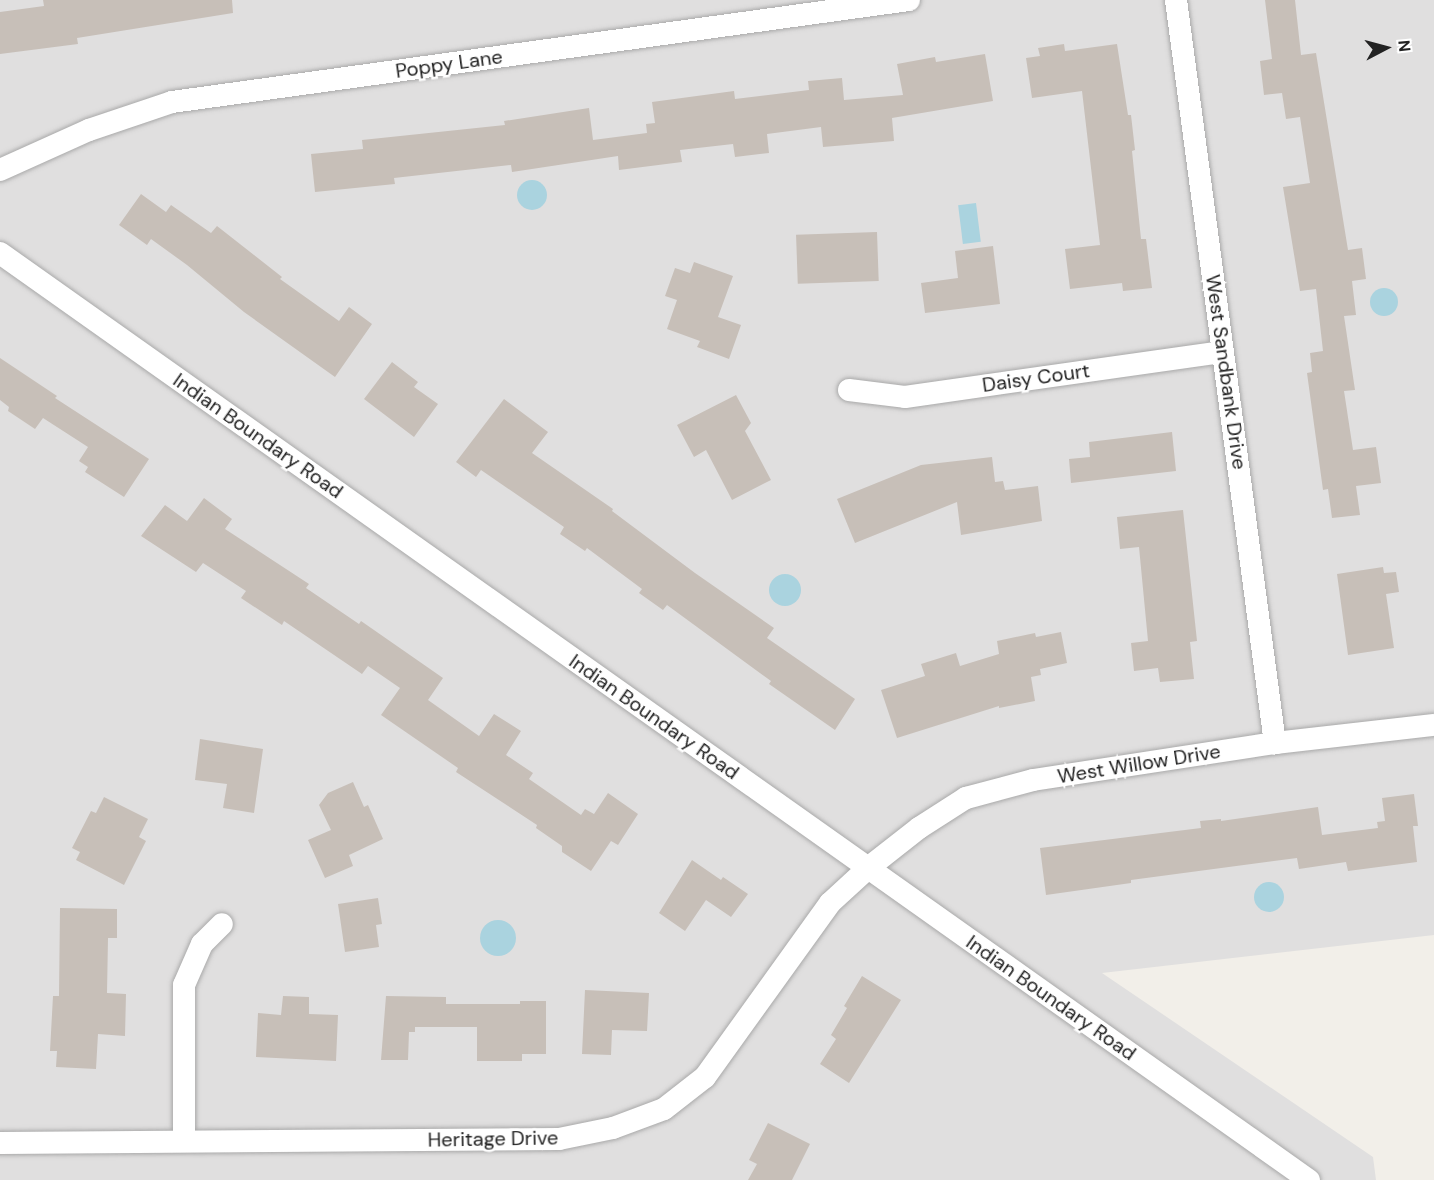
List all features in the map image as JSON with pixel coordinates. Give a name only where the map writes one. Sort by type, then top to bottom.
[{"type":"street","name":"Poppy Lane","points":[[0,170],[89,130],[172,102],[909,0]]},
{"type":"street","name":"West Sandbank Drive","points":[[1176,0],[1275,743]]},
{"type":"street","name":"Indian Boundary Road","points":[[0,253],[1309,1180]]},
{"type":"street","name":"Daisy Court","points":[[849,390],[905,397],[1223,352]]},
{"type":"street","name":"West Willow Drive","points":[[868,868],[919,828],[966,798],[1033,780],[1275,743],[1434,725]]},
{"type":"street","name":"Heritage Drive","points":[[0,1143],[559,1139],[613,1128],[664,1109],[705,1077],[830,903],[868,868]]},
{"type":"street","points":[[184,1140],[184,985],[202,944],[222,924]]},
{"type":"shaded area","points":[[0,0],[1434,0],[1434,935],[1102,973],[1373,1157],[1376,1180],[0,1180]]},
{"type":"water","points":[[532,180],[543,184],[547,195],[543,206],[532,210],[521,206],[517,195],[521,184]]},
{"type":"water","points":[[976,203],[981,242],[963,244],[958,205]]},
{"type":"water","points":[[1384,288],[1394,292],[1398,302],[1394,312],[1384,316],[1374,312],[1370,302],[1374,292]]},
{"type":"water","points":[[785,574],[797,578],[801,590],[797,602],[785,606],[773,602],[769,590],[773,578]]},
{"type":"water","points":[[1269,882],[1275,883],[1283,891],[1283,903],[1275,911],[1269,912],[1263,911],[1255,903],[1254,897],[1255,891],[1263,883]]},
{"type":"water","points":[[498,920],[511,925],[516,938],[511,951],[498,956],[485,951],[480,938],[485,925]]},
{"type":"building","points":[[43,0],[232,0],[233,13],[77,38],[78,44],[0,54],[0,12],[44,6]]},
{"type":"building","points":[[1265,0],[1295,0],[1301,55],[1316,53],[1348,250],[1362,248],[1366,279],[1352,281],[1356,315],[1344,316],[1355,390],[1344,391],[1353,450],[1376,447],[1381,483],[1356,486],[1360,515],[1332,518],[1328,489],[1323,490],[1307,373],[1312,372],[1310,353],[1323,351],[1316,289],[1300,291],[1283,187],[1310,183],[1300,117],[1286,119],[1282,93],[1264,95],[1260,61],[1272,59]]},
{"type":"building","points":[[1064,44],[1065,51],[1117,44],[1128,115],[1131,115],[1135,150],[1132,151],[1141,239],[1146,239],[1152,288],[1123,291],[1122,283],[1070,289],[1065,249],[1100,245],[1082,91],[1032,98],[1026,58],[1040,56],[1038,48]]},
{"type":"building","points":[[985,54],[993,101],[892,118],[894,141],[823,147],[821,127],[767,134],[769,153],[735,157],[733,144],[680,150],[682,162],[619,170],[618,156],[512,172],[511,165],[394,178],[395,184],[315,192],[311,154],[363,149],[362,140],[505,125],[504,121],[589,108],[593,140],[647,133],[646,124],[655,123],[652,102],[734,91],[735,99],[809,90],[808,81],[842,78],[844,100],[903,95],[897,64],[935,57],[936,62]]},
{"type":"building","points":[[141,194],[166,212],[171,205],[211,233],[217,226],[282,277],[280,279],[339,321],[349,307],[372,324],[335,377],[244,312],[151,239],[147,245],[119,225]]},
{"type":"building","points":[[877,232],[879,281],[798,284],[796,235]]},
{"type":"building","points":[[993,246],[1000,304],[925,313],[921,283],[958,278],[955,251]]},
{"type":"building","points":[[694,262],[733,276],[718,317],[741,325],[729,359],[697,347],[700,341],[667,329],[677,300],[665,296],[675,268],[690,273]]},
{"type":"building","points":[[0,358],[57,396],[55,398],[149,459],[124,497],[85,472],[88,467],[79,461],[88,447],[43,418],[35,429],[8,411],[9,407],[0,400]]},
{"type":"building","points":[[392,362],[418,382],[414,387],[438,404],[414,437],[364,399]]},
{"type":"building","points":[[736,395],[751,423],[745,431],[771,480],[732,500],[706,450],[694,457],[677,425]]},
{"type":"building","points":[[504,399],[548,432],[532,453],[613,509],[612,511],[695,573],[774,628],[767,638],[855,699],[835,730],[769,684],[771,681],[667,605],[663,610],[639,593],[642,589],[587,548],[585,551],[560,534],[564,527],[481,470],[476,477],[456,462]]},
{"type":"building","points":[[1172,432],[1176,471],[1071,483],[1069,459],[1090,457],[1089,442]]},
{"type":"building","points":[[992,457],[995,482],[1003,481],[1005,490],[1038,486],[1042,521],[961,535],[957,502],[855,543],[837,499],[921,465]]},
{"type":"building","points":[[204,498],[232,519],[225,529],[309,584],[306,588],[359,624],[361,621],[443,678],[428,700],[479,736],[494,714],[521,731],[506,755],[533,773],[529,779],[581,815],[585,809],[594,814],[608,793],[638,814],[618,845],[611,841],[591,871],[562,852],[562,846],[536,828],[537,825],[456,772],[458,768],[381,715],[400,688],[368,666],[362,674],[284,621],[282,625],[241,598],[246,591],[203,563],[196,572],[141,536],[165,505],[187,521]]},
{"type":"building","points":[[1183,510],[1197,641],[1190,642],[1194,679],[1160,682],[1158,668],[1134,671],[1131,643],[1148,641],[1139,547],[1120,549],[1117,517]]},
{"type":"building","points":[[1383,567],[1384,573],[1396,572],[1399,592],[1386,594],[1394,648],[1348,655],[1337,574]]},
{"type":"building","points":[[1061,632],[1067,663],[1040,669],[1041,675],[1031,677],[1035,701],[999,708],[999,706],[897,738],[881,690],[925,676],[921,664],[956,653],[960,666],[999,654],[997,641],[1035,633],[1036,637]]},
{"type":"building","points":[[200,739],[263,749],[254,813],[223,808],[227,784],[195,780]]},
{"type":"building","points":[[353,782],[364,807],[368,805],[383,839],[349,855],[353,866],[325,878],[308,840],[331,830],[319,805],[328,793]]},
{"type":"building","points":[[1414,794],[1418,826],[1413,826],[1417,862],[1348,871],[1346,862],[1299,869],[1297,858],[1131,880],[1131,883],[1046,895],[1040,848],[1201,828],[1200,821],[1221,819],[1221,821],[1318,807],[1322,835],[1378,828],[1377,822],[1385,821],[1382,798]]},
{"type":"building","points":[[104,797],[148,819],[139,837],[146,841],[124,885],[76,860],[80,852],[72,848],[91,811],[96,813]]},
{"type":"building","points":[[692,860],[721,880],[723,877],[748,894],[731,917],[706,900],[685,931],[659,913]]},
{"type":"building","points":[[378,898],[382,924],[376,925],[379,947],[345,952],[338,904]]},
{"type":"building","points":[[60,908],[117,909],[117,938],[108,938],[107,993],[126,994],[125,1036],[98,1034],[96,1069],[56,1067],[57,1051],[50,1051],[53,996],[59,996]]},
{"type":"building","points":[[862,976],[901,1000],[849,1083],[820,1064],[836,1039],[831,1035],[847,1008],[844,1006]]},
{"type":"building","points":[[585,990],[649,993],[647,1031],[612,1030],[611,1055],[582,1054]]},
{"type":"building","points":[[283,996],[309,997],[309,1014],[338,1015],[336,1061],[256,1057],[258,1013],[281,1015]]},
{"type":"building","points":[[386,996],[446,997],[446,1004],[520,1004],[520,1001],[546,1001],[546,1054],[522,1054],[522,1061],[477,1061],[477,1027],[415,1027],[415,1032],[409,1032],[408,1060],[381,1060]]},
{"type":"building","points":[[768,1123],[810,1144],[792,1180],[748,1180],[757,1164],[749,1160]]}]
